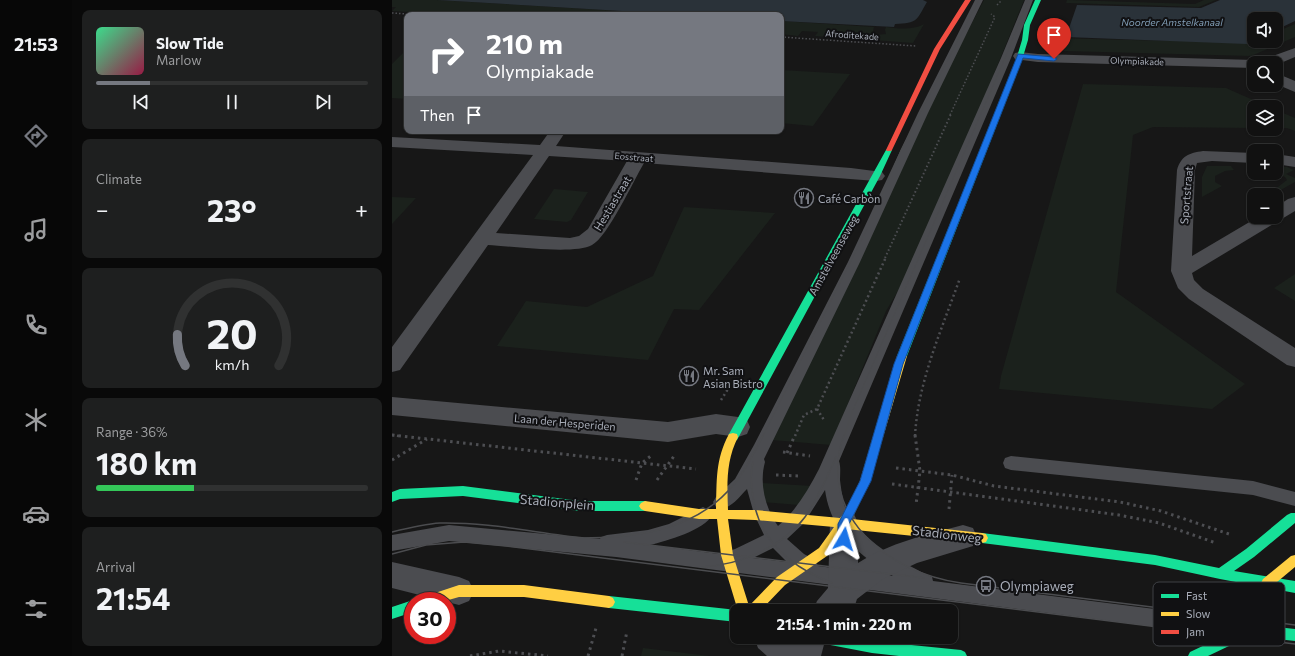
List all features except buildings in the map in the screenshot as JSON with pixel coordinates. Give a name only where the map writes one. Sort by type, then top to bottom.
[{"type":"main road","name":"Amstelveenseweg","points":[[722,509],[722,472],[727,448],[876,176],[937,49],[969,0]]},
{"type":"main road","points":[[759,604],[781,581],[823,552],[844,524],[865,481],[899,364],[1012,54],[1025,40],[1027,25],[1038,0]]},
{"type":"main road","name":"Stadionplein","points":[[392,497],[400,494],[463,491],[580,506],[651,506],[705,514]]},
{"type":"main road","points":[[722,509],[727,555],[725,561],[741,604]]},
{"type":"main road","name":"Stadionweg","points":[[722,509],[762,516],[966,537],[1155,560],[1263,582]]},
{"type":"main road","points":[[1220,574],[1250,553],[1291,518],[1295,518]]},
{"type":"main road","points":[[1269,582],[1294,561]]},
{"type":"main road","name":"Stadionweg","points":[[1285,586],[1295,587]]},
{"type":"main road","points":[[456,592],[524,591],[730,615]]},
{"type":"main road","points":[[392,613],[404,609]]},
{"type":"main road","points":[[1285,634],[1295,635]]},
{"type":"main road","points":[[841,644],[900,654],[961,656]]},
{"type":"main road","points":[[1194,656],[1215,646]]},
{"type":"street","name":"Olympiakade","points":[[1283,58],[1295,52]]},
{"type":"street","name":"Olympiakade","points":[[1012,54],[1038,58],[1247,64]]},
{"type":"street","points":[[1283,81],[1295,87]]},
{"type":"street","points":[[392,364],[556,134]]},
{"type":"street","name":"Eosstraat","points":[[392,142],[544,150],[876,176]]},
{"type":"street","name":"Sportstraat","points":[[1180,271],[1186,170],[1188,162],[1195,157],[1205,156],[1247,158]]},
{"type":"street","name":"Hestiastraat","points":[[483,238],[570,244],[585,241],[595,233],[638,158]]},
{"type":"street","points":[[1283,159],[1295,162]]},
{"type":"street","points":[[1283,211],[1295,203]]},
{"type":"street","points":[[1260,224],[1180,271],[1185,283],[1196,294],[1295,359]]},
{"type":"street","name":"Laan der Hesperiden","points":[[392,406],[668,432],[716,424],[738,427]]},
{"type":"street","points":[[843,594],[844,524]]},
{"type":"street","points":[[843,594],[887,563],[918,549],[966,537]]},
{"type":"street","points":[[392,575],[459,591]]},
{"type":"street","points":[[777,644],[789,656]]},
{"type":"street","points":[[805,656],[826,644]]},
{"type":"lane","name":"Amstelveenseweg","points":[[760,450],[854,262],[923,113],[955,51],[969,0]]},
{"type":"lane","points":[[725,561],[740,556],[775,537],[797,519],[810,500],[832,459],[1012,54],[1029,0]]},
{"type":"lane","points":[[583,546],[648,538],[673,531],[705,514],[722,509],[741,484],[760,450]]},
{"type":"lane","points":[[760,450],[754,474],[757,501],[762,516],[775,537],[793,556],[800,568]]},
{"type":"lane","points":[[832,459],[830,478],[844,524],[866,546],[887,563],[910,577],[940,590]]},
{"type":"lane","points":[[1011,463],[1253,488],[1295,499]]},
{"type":"lane","points":[[392,543],[449,533],[583,546],[800,568],[843,594],[940,590],[1153,618]]},
{"type":"path","points":[[994,6],[1002,0]]},
{"type":"path","points":[[992,9],[990,13],[995,17]]},
{"type":"path","points":[[392,13],[404,14]]},
{"type":"path","points":[[787,453],[804,415],[817,409],[977,54],[995,17],[1002,15]]},
{"type":"path","name":"Afroditekade","points":[[784,37],[923,46],[937,49]]},
{"type":"path","points":[[981,46],[1012,54]]},
{"type":"path","points":[[977,54],[1012,54]]},
{"type":"path","points":[[961,276],[929,365],[916,420],[915,437],[920,471],[917,487],[1119,515],[1159,523],[1250,553]]},
{"type":"path","points":[[392,435],[667,465],[720,401],[731,384]]},
{"type":"path","points":[[817,409],[824,420],[821,427]]},
{"type":"path","points":[[392,460],[428,439]]},
{"type":"path","points":[[808,456],[811,449]]},
{"type":"path","points":[[952,475],[994,486],[1120,502],[1154,509],[1215,530],[1261,543]]},
{"type":"path","points":[[470,656],[499,651],[548,656]]},
{"type":"shaded area","points":[[392,0],[437,0],[639,12],[409,12],[392,11],[396,7],[392,7]]},
{"type":"shaded area","points":[[984,0],[1024,0],[969,136],[910,271],[886,311],[831,445],[772,440],[955,55]]},
{"type":"shaded area","points":[[1067,0],[1195,4],[1204,0],[1216,0],[1199,7],[1066,3]]},
{"type":"shaded area","points":[[784,21],[874,27],[872,35],[858,34],[857,39],[815,36],[818,32],[802,31],[798,36],[784,34]]},
{"type":"shaded area","points":[[924,24],[913,43],[873,40],[874,35],[886,34],[886,27],[900,29]]},
{"type":"shaded area","points":[[1295,24],[1295,37],[1283,42],[1283,29]]},
{"type":"shaded area","points":[[1055,38],[1170,41],[1247,41],[1247,48],[1270,48],[1251,56],[1064,51],[1053,47]]},
{"type":"shaded area","points":[[404,52],[404,99],[392,98],[392,64]]},
{"type":"shaded area","points":[[784,70],[850,74],[813,126],[784,123]]},
{"type":"shaded area","points":[[1083,84],[1226,88],[1253,100],[1247,100],[1247,128],[1153,127],[1133,135],[1116,292],[1245,384],[1212,409],[999,389],[1001,376]]},
{"type":"shaded area","points":[[1283,113],[1295,118],[1295,131],[1283,128]]},
{"type":"shaded area","points":[[1207,166],[1231,166],[1234,170],[1225,171],[1215,176],[1215,182],[1222,186],[1202,197],[1202,177]]},
{"type":"shaded area","points":[[1283,167],[1294,170],[1286,174],[1295,178],[1295,182],[1283,189],[1277,188],[1287,180],[1283,176]]},
{"type":"shaded area","points":[[554,189],[588,192],[571,220],[567,222],[534,219]]},
{"type":"shaded area","points":[[392,197],[416,198],[392,224]]},
{"type":"shaded area","points":[[684,207],[775,213],[699,310],[674,309],[648,360],[497,346],[526,301],[587,307],[653,276]]},
{"type":"shaded area","points":[[1295,274],[1295,301],[1274,288]]},
{"type":"shaded area","points":[[760,483],[813,486],[799,505],[762,502]]},
{"type":"shaded area","points":[[643,648],[710,656],[641,656]]},
{"type":"water","points":[[437,0],[923,0],[927,2],[916,20],[908,23],[895,24],[894,27],[784,21],[784,12],[639,12]]},
{"type":"water","name":"Noorder Amstelkanaal","points":[[1220,0],[1295,0],[1295,21],[1283,27],[1283,12],[1247,12],[1247,44],[1066,37],[1077,5],[1201,8]]},
{"type":"tram line","points":[[763,436],[868,227],[901,150],[979,0]]},
{"type":"tram line","points":[[844,436],[853,410],[1005,58],[1028,0]]},
{"type":"tram line","points":[[584,538],[601,538],[643,533],[664,528],[703,512],[720,499],[735,483],[747,465],[763,435]]},
{"type":"tram line","points":[[844,435],[838,464],[840,490],[849,514],[865,535],[885,553],[908,567],[934,577],[961,583],[1153,607]]},
{"type":"tram line","points":[[775,544],[795,528],[810,510],[836,457]]},
{"type":"tram line","points":[[753,462],[751,480],[757,514],[763,528],[775,544]]},
{"type":"tram line","points":[[392,532],[428,524],[458,523],[494,526],[584,538]]},
{"type":"tram line","points":[[579,538],[584,538]]},
{"type":"tram line","points":[[392,554],[426,545],[464,542],[1153,626]]},
{"type":"tram line","points":[[624,542],[748,557]]},
{"type":"tram line","points":[[748,557],[775,544]]},
{"type":"tram line","points":[[775,544],[794,562]]},
{"type":"tram line","points":[[702,567],[730,563],[748,557]]},
{"type":"tram line","points":[[748,557],[794,562]]},
{"type":"tram line","points":[[794,562],[924,578]]},
{"type":"tram line","points":[[794,562],[804,570],[832,583]]},
{"type":"tram line","points":[[1285,624],[1295,625]]},
{"type":"tram line","points":[[1285,643],[1295,644]]},
{"type":"traffic: fast","points":[[902,356],[1019,60],[1025,40],[1027,25],[1038,0]]},
{"type":"traffic: fast","points":[[733,437],[889,150]]},
{"type":"traffic: fast","points":[[392,497],[400,494],[463,491],[580,506],[645,506]]},
{"type":"traffic: fast","points":[[1220,574],[1250,553],[1291,518],[1295,518]]},
{"type":"traffic: fast","points":[[982,538],[1155,560],[1266,582]]},
{"type":"traffic: fast","points":[[1285,585],[1295,587]]},
{"type":"traffic: fast","points":[[609,602],[730,615]]},
{"type":"traffic: fast","points":[[392,613],[404,609]]},
{"type":"traffic: fast","points":[[1285,634],[1295,635]]},
{"type":"traffic: fast","points":[[856,644],[872,647],[961,656]]},
{"type":"traffic: fast","points":[[1194,656],[1215,646]]},
{"type":"traffic: slow","points":[[759,604],[781,581],[823,552],[849,515],[865,481],[902,356]]},
{"type":"traffic: slow","points":[[733,437],[727,448],[722,472],[722,515],[727,555],[742,604]]},
{"type":"traffic: slow","points":[[645,506],[699,514],[755,515],[982,538]]},
{"type":"traffic: slow","points":[[1268,582],[1295,560]]},
{"type":"traffic: slow","points":[[456,592],[524,591],[609,602]]},
{"type":"traffic: jam","points":[[889,150],[937,49],[968,0]]},
{"type":"place","name":"Café Carbòn","points":[[804,198]]},
{"type":"place","name":"Mr. Sam Asian Bistro","points":[[689,376]]},
{"type":"place","name":"Olympiaweg","points":[[986,586]]},
{"type":"route","points":[[844,539],[844,524],[865,481],[899,364],[1020,56],[1054,59]]}]
